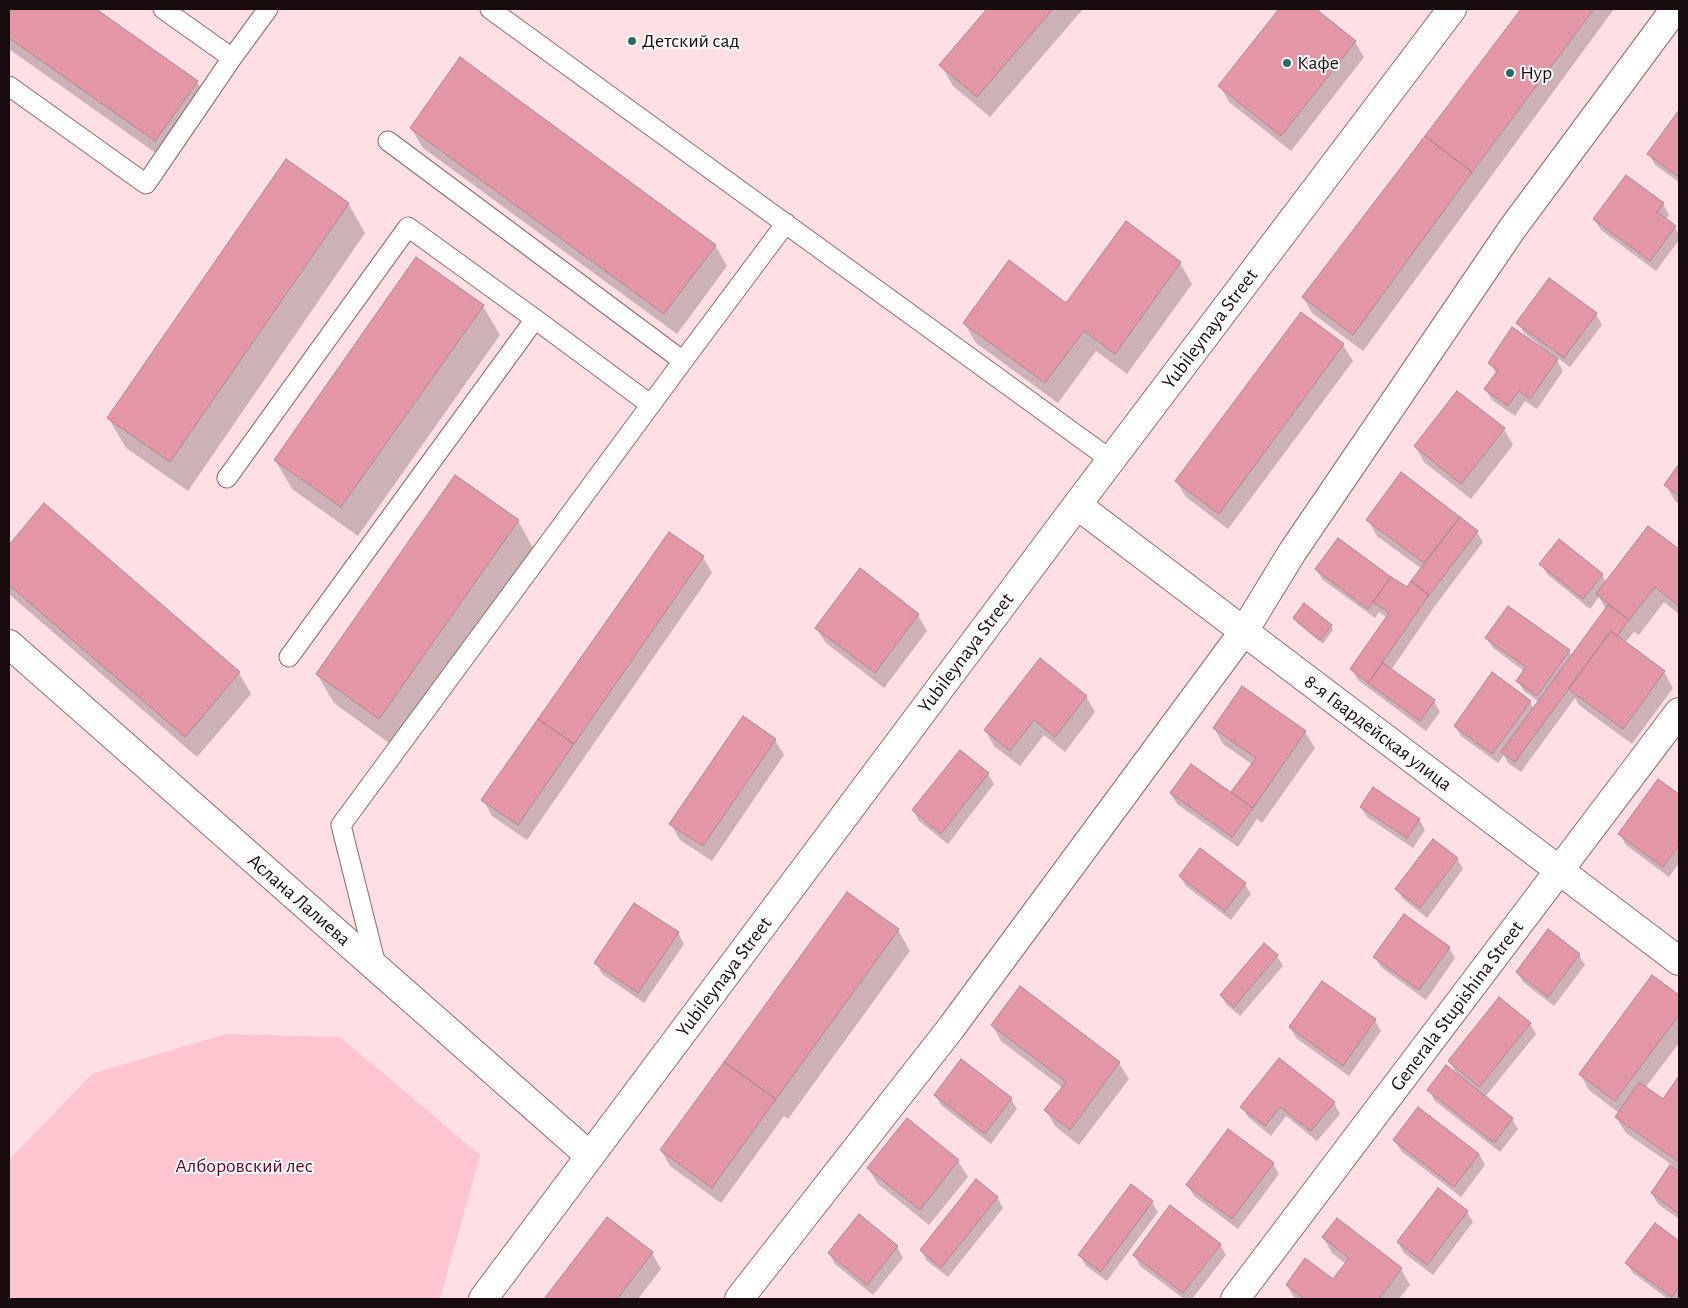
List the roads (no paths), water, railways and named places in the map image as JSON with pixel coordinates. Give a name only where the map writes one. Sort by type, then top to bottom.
[{"type":"street","name":"Yubileynaya Street","points":[[483,1299],[1077,505],[1452,9]]},
{"type":"street","points":[[739,1299],[951,1028],[1244,631],[1293,551],[1512,229],[1676,9]]},
{"type":"street","name":"8-я Гвардейская улица","points":[[1077,505],[1679,961]]},
{"type":"street","name":"Аслана Лалиева","points":[[9,644],[590,1156]]},
{"type":"street","name":"Generala Stupishina Street","points":[[1235,1299],[1679,712]]},
{"type":"lane","points":[[163,9],[232,58]]},
{"type":"lane","points":[[9,86],[146,184],[232,58],[268,9]]},
{"type":"lane","points":[[490,9],[1111,460]]},
{"type":"lane","points":[[388,141],[684,361]]},
{"type":"lane","points":[[377,969],[341,825],[786,223]]},
{"type":"lane","points":[[227,478],[408,227],[651,405]]},
{"type":"lane","points":[[289,657],[535,320]]},
{"type":"place","name":"Детский сад","points":[[632,41]]},
{"type":"place","name":"Кафе","points":[[1287,63]]},
{"type":"place","name":"Нур","points":[[1510,73]]},
{"type":"park label","name":"Алборовский лес","points":[[244,1166]]}]
